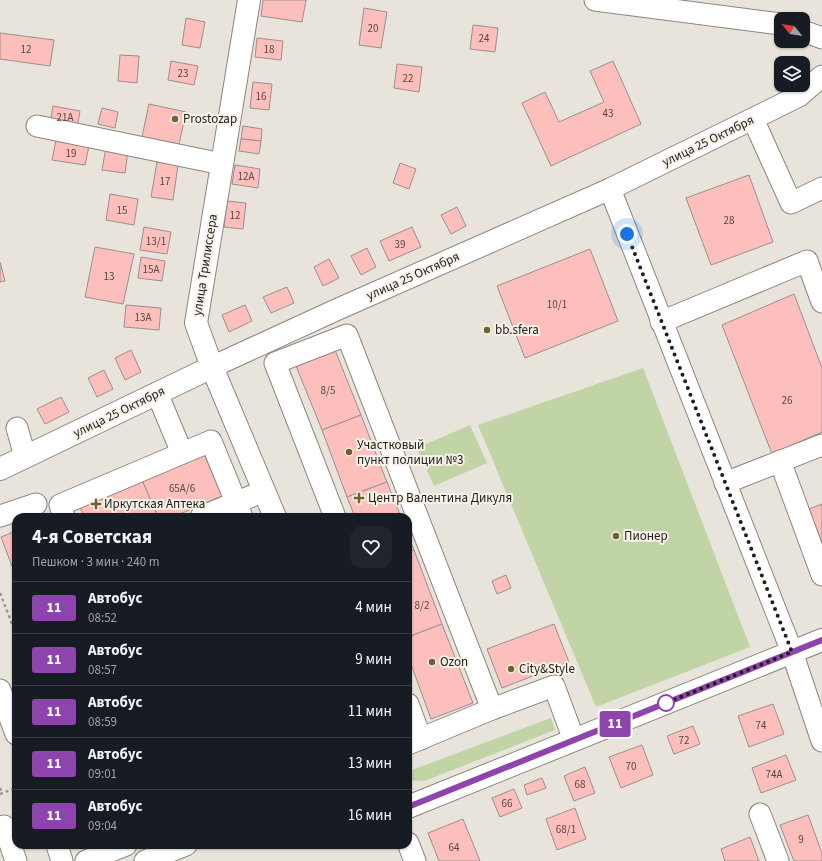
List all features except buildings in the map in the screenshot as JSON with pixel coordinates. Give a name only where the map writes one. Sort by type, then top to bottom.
[{"type":"main road","name":"улица Трилиссера","points":[[249,0],[196,322],[212,367],[273,513]]},
{"type":"main road","name":"улица 25 Октября","points":[[0,468],[212,367]]},
{"type":"main road","points":[[412,805],[822,640]]},
{"type":"street","points":[[595,0],[774,23]]},
{"type":"street","points":[[810,34],[822,38]]},
{"type":"street","name":"улица 25 Октября","points":[[212,367],[336,310],[610,189],[799,96],[822,76]]},
{"type":"street","points":[[753,119],[791,203],[822,188]]},
{"type":"street","points":[[37,126],[222,164]]},
{"type":"street","points":[[610,189],[792,652],[822,741]]},
{"type":"street","points":[[661,322],[806,261],[822,302]]},
{"type":"street","points":[[336,310],[492,710]]},
{"type":"street","points":[[333,513],[275,363],[347,335]]},
{"type":"street","points":[[157,393],[182,453]]},
{"type":"street","points":[[17,428],[25,456]]},
{"type":"street","points":[[63,513],[60,506],[211,441],[239,510]]},
{"type":"street","points":[[725,483],[822,445]]},
{"type":"street","points":[[780,461],[822,575]]},
{"type":"street","points":[[223,513],[239,510],[264,491]]},
{"type":"street","points":[[0,516],[36,504]]},
{"type":"street","points":[[412,726],[415,742],[554,686],[574,740]]},
{"type":"street","points":[[0,690],[12,723]]},
{"type":"street","points":[[760,814],[778,861]]},
{"type":"street","points":[[4,826],[16,861]]},
{"type":"street","points":[[86,861],[116,849]]},
{"type":"street","points":[[145,861],[176,849]]},
{"type":"street","points":[[410,849],[415,861]]},
{"type":"path","points":[[0,593],[12,624]]},
{"type":"path","points":[[0,788],[1,793],[12,789]]},
{"type":"green space","name":"Пионер","points":[[643,368],[750,647],[596,707],[478,425]]},
{"type":"green space","points":[[470,425],[487,463],[434,486],[417,448]]},
{"type":"green space","points":[[551,718],[555,730],[427,780],[412,780],[412,770]]},
{"type":"bus line","name":"11","points":[[412,805],[822,640]]},
{"type":"place","name":"Prostozap","points":[[175,119]]},
{"type":"place","name":"bb.sfera","points":[[487,330]]},
{"type":"place","name":"Участковый пункт полиции №3","points":[[349,452]]},
{"type":"place","name":"Центр Валентина Дикуля","points":[[359,498]]},
{"type":"place","name":"Иркутская Аптека","points":[[96,504]]},
{"type":"place","name":"Пионер","points":[[616,536]]},
{"type":"place","name":"Ozon","points":[[432,662]]},
{"type":"place","name":"City&Style","points":[[511,669]]},
{"type":"route","points":[[627,234],[792,652],[661,705],[666,703]]}]
